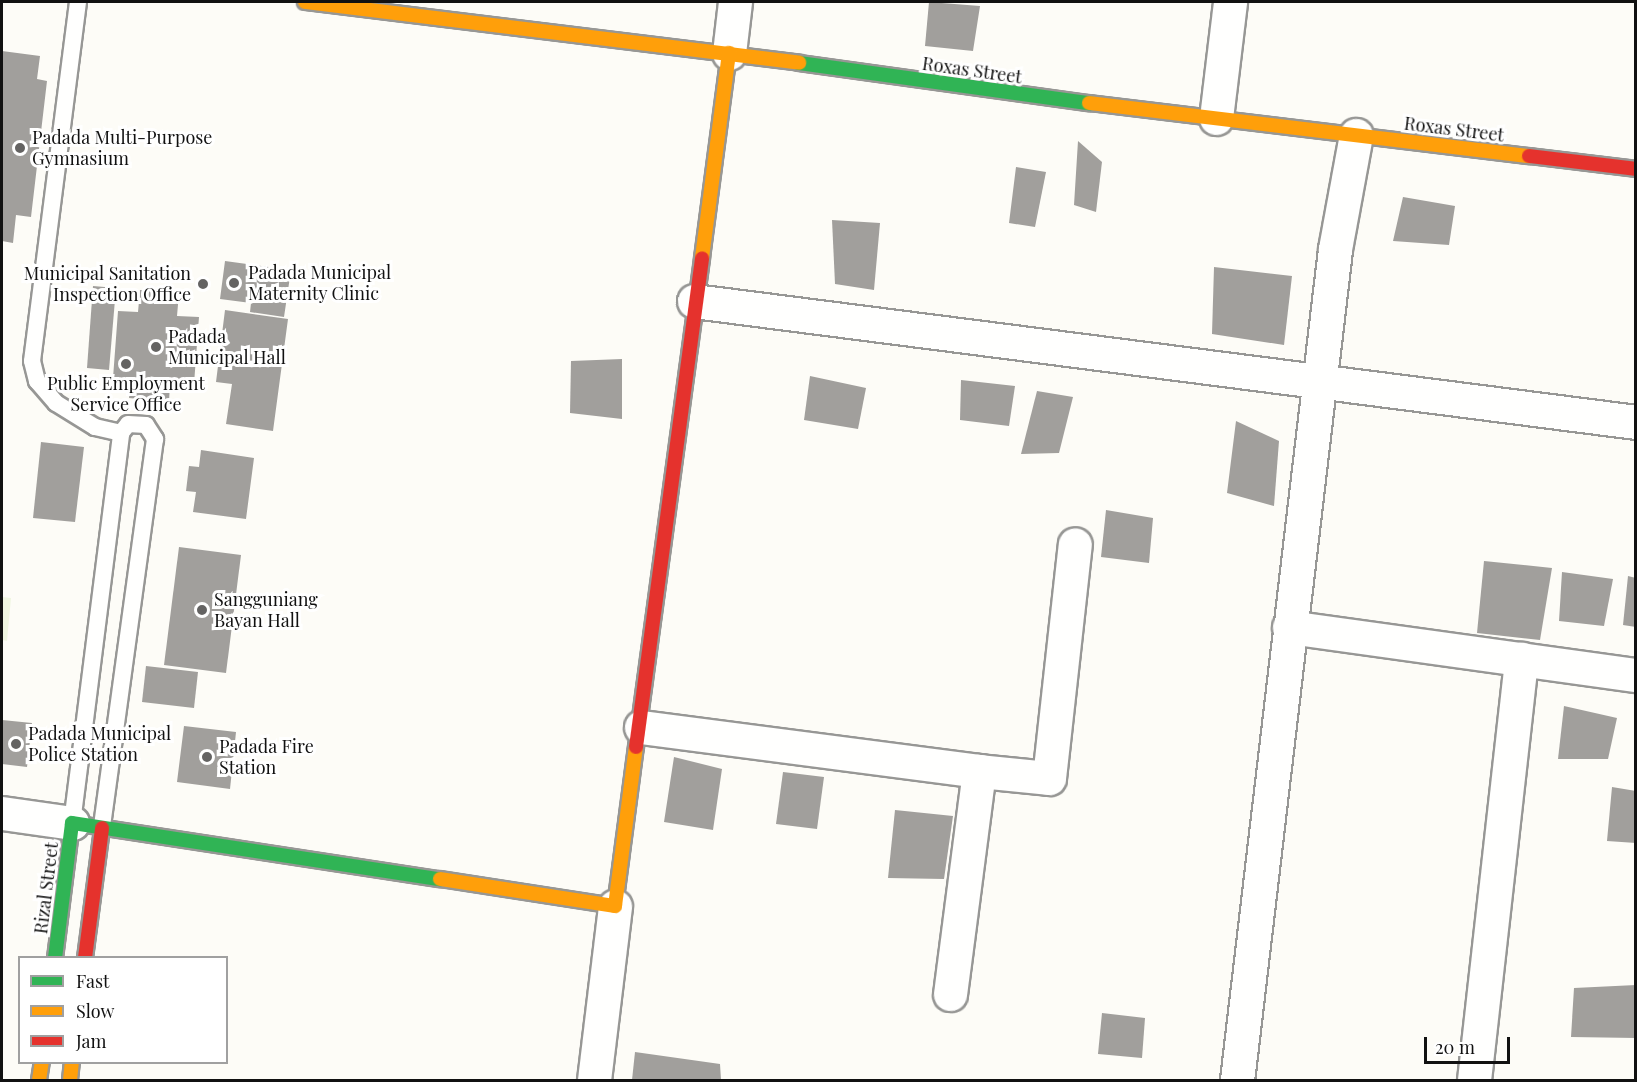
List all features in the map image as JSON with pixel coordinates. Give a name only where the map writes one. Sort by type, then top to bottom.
[{"type":"street","name":"Roxas Street","points":[[305,2],[466,11],[729,53],[1216,118],[1635,169]]},
{"type":"street","points":[[594,1080],[694,301],[735,2]]},
{"type":"street","points":[[1216,118],[1230,2]]},
{"type":"street","points":[[1237,1080],[1335,249],[1356,135]]},
{"type":"street","points":[[694,301],[1635,422]]},
{"type":"street","points":[[641,727],[1049,778],[1075,544]]},
{"type":"street","points":[[1289,627],[1635,675]]},
{"type":"street","points":[[1473,1080],[1521,659]]},
{"type":"street","points":[[950,994],[979,771]]},
{"type":"street","points":[[2,813],[615,906]]},
{"type":"street","points":[[86,956],[87,826]]},
{"type":"street","name":"Rizal Street","points":[[55,956],[87,826]]},
{"type":"street","points":[[39,1080],[42,1064]]},
{"type":"street","points":[[70,1080],[72,1064]]},
{"type":"lane","points":[[78,2],[32,361],[37,381],[56,403],[95,427],[121,434]]},
{"type":"lane","points":[[128,424],[146,425],[154,439],[87,826],[121,434],[128,424]]},
{"type":"green space","points":[[2,597],[11,598],[7,641],[2,640]]},
{"type":"building","points":[[929,2],[980,6],[973,51],[925,46]]},
{"type":"building","name":"Padada Multi-Purpose Gymnasium","points":[[2,51],[40,56],[37,79],[47,81],[31,217],[16,215],[13,243],[2,241]]},
{"type":"building","points":[[1078,141],[1102,162],[1096,212],[1074,205]]},
{"type":"building","points":[[1016,167],[1046,172],[1035,227],[1009,223]]},
{"type":"building","points":[[1403,197],[1455,206],[1449,245],[1393,241]]},
{"type":"building","points":[[832,220],[880,223],[874,290],[835,284]]},
{"type":"building","points":[[225,261],[291,270],[284,317],[250,312],[251,303],[220,299]]},
{"type":"building","points":[[1214,267],[1292,276],[1284,345],[1212,334]]},
{"type":"building","points":[[93,286],[116,288],[109,370],[87,368]]},
{"type":"building","name":"Padada Municipal Hall","points":[[140,290],[179,293],[177,316],[199,317],[194,384],[170,383],[169,402],[129,398],[131,379],[113,378],[118,311],[138,312]]},
{"type":"building","points":[[225,310],[288,319],[273,431],[226,424],[232,384],[216,382]]},
{"type":"building","points":[[622,359],[622,419],[570,413],[571,361]]},
{"type":"building","points":[[810,376],[866,388],[858,429],[804,420]]},
{"type":"building","points":[[961,380],[1015,386],[1009,426],[960,420]]},
{"type":"building","points":[[1037,391],[1073,397],[1059,453],[1021,454]]},
{"type":"building","points":[[1236,421],[1279,441],[1274,506],[1227,493]]},
{"type":"building","points":[[41,442],[84,447],[75,522],[33,518]]},
{"type":"building","points":[[201,450],[254,458],[246,519],[193,512],[196,492],[186,491],[189,466],[199,467]]},
{"type":"building","points":[[1106,510],[1153,518],[1149,563],[1101,557]]},
{"type":"building","name":"Sangguniang Bayan Hall","points":[[179,547],[241,555],[226,673],[164,665]]},
{"type":"building","points":[[1484,561],[1552,568],[1540,640],[1477,633]]},
{"type":"building","points":[[1562,572],[1613,579],[1604,626],[1559,621]]},
{"type":"building","points":[[1628,576],[1636,578],[1636,627],[1623,625]]},
{"type":"building","points":[[146,666],[198,672],[194,708],[142,702]]},
{"type":"building","points":[[1564,706],[1617,718],[1608,759],[1558,759]]},
{"type":"building","name":"Padada Municipal Police Station","points":[[2,720],[32,723],[27,767],[2,764]]},
{"type":"building","name":"Padada Fire Station","points":[[184,726],[236,732],[230,789],[177,782]]},
{"type":"building","points":[[674,757],[722,769],[713,830],[664,822]]},
{"type":"building","points":[[783,772],[824,777],[817,829],[776,824]]},
{"type":"building","points":[[1612,787],[1636,791],[1636,843],[1607,841]]},
{"type":"building","points":[[895,810],[953,816],[944,879],[888,878]]},
{"type":"building","points":[[1636,985],[1636,1038],[1571,1037],[1574,988]]},
{"type":"building","points":[[1102,1013],[1145,1018],[1142,1058],[1098,1054]]},
{"type":"building","points":[[635,1052],[720,1064],[721,1080],[632,1080]]},
{"type":"traffic: fast","points":[[799,63],[1089,103]]},
{"type":"traffic: fast","points":[[55,956],[72,823],[440,879]]},
{"type":"traffic: slow","points":[[305,2],[799,63]]},
{"type":"traffic: slow","points":[[702,258],[729,53]]},
{"type":"traffic: slow","points":[[1089,103],[1529,156]]},
{"type":"traffic: slow","points":[[440,879],[615,906],[636,747]]},
{"type":"traffic: slow","points":[[39,1080],[42,1064]]},
{"type":"traffic: slow","points":[[70,1080],[72,1064]]},
{"type":"traffic: jam","points":[[1529,156],[1636,169]]},
{"type":"traffic: jam","points":[[636,747],[702,258]]},
{"type":"traffic: jam","points":[[85,956],[102,828]]},
{"type":"place","name":"Padada Multi-Purpose Gymnasium","points":[[20,148]]},
{"type":"place","name":"Padada Municipal Maternity Clinic","points":[[234,283]]},
{"type":"place","name":"Municipal Sanitation Inspection Office","points":[[203,284]]},
{"type":"place","name":"Padada Municipal Hall","points":[[156,347]]},
{"type":"place","name":"Public Employment Service Office","points":[[126,364]]},
{"type":"place","name":"Sangguniang Bayan Hall","points":[[202,610]]},
{"type":"place","name":"Padada Municipal Police Station","points":[[16,744]]},
{"type":"place","name":"Padada Fire Station","points":[[207,757]]}]
